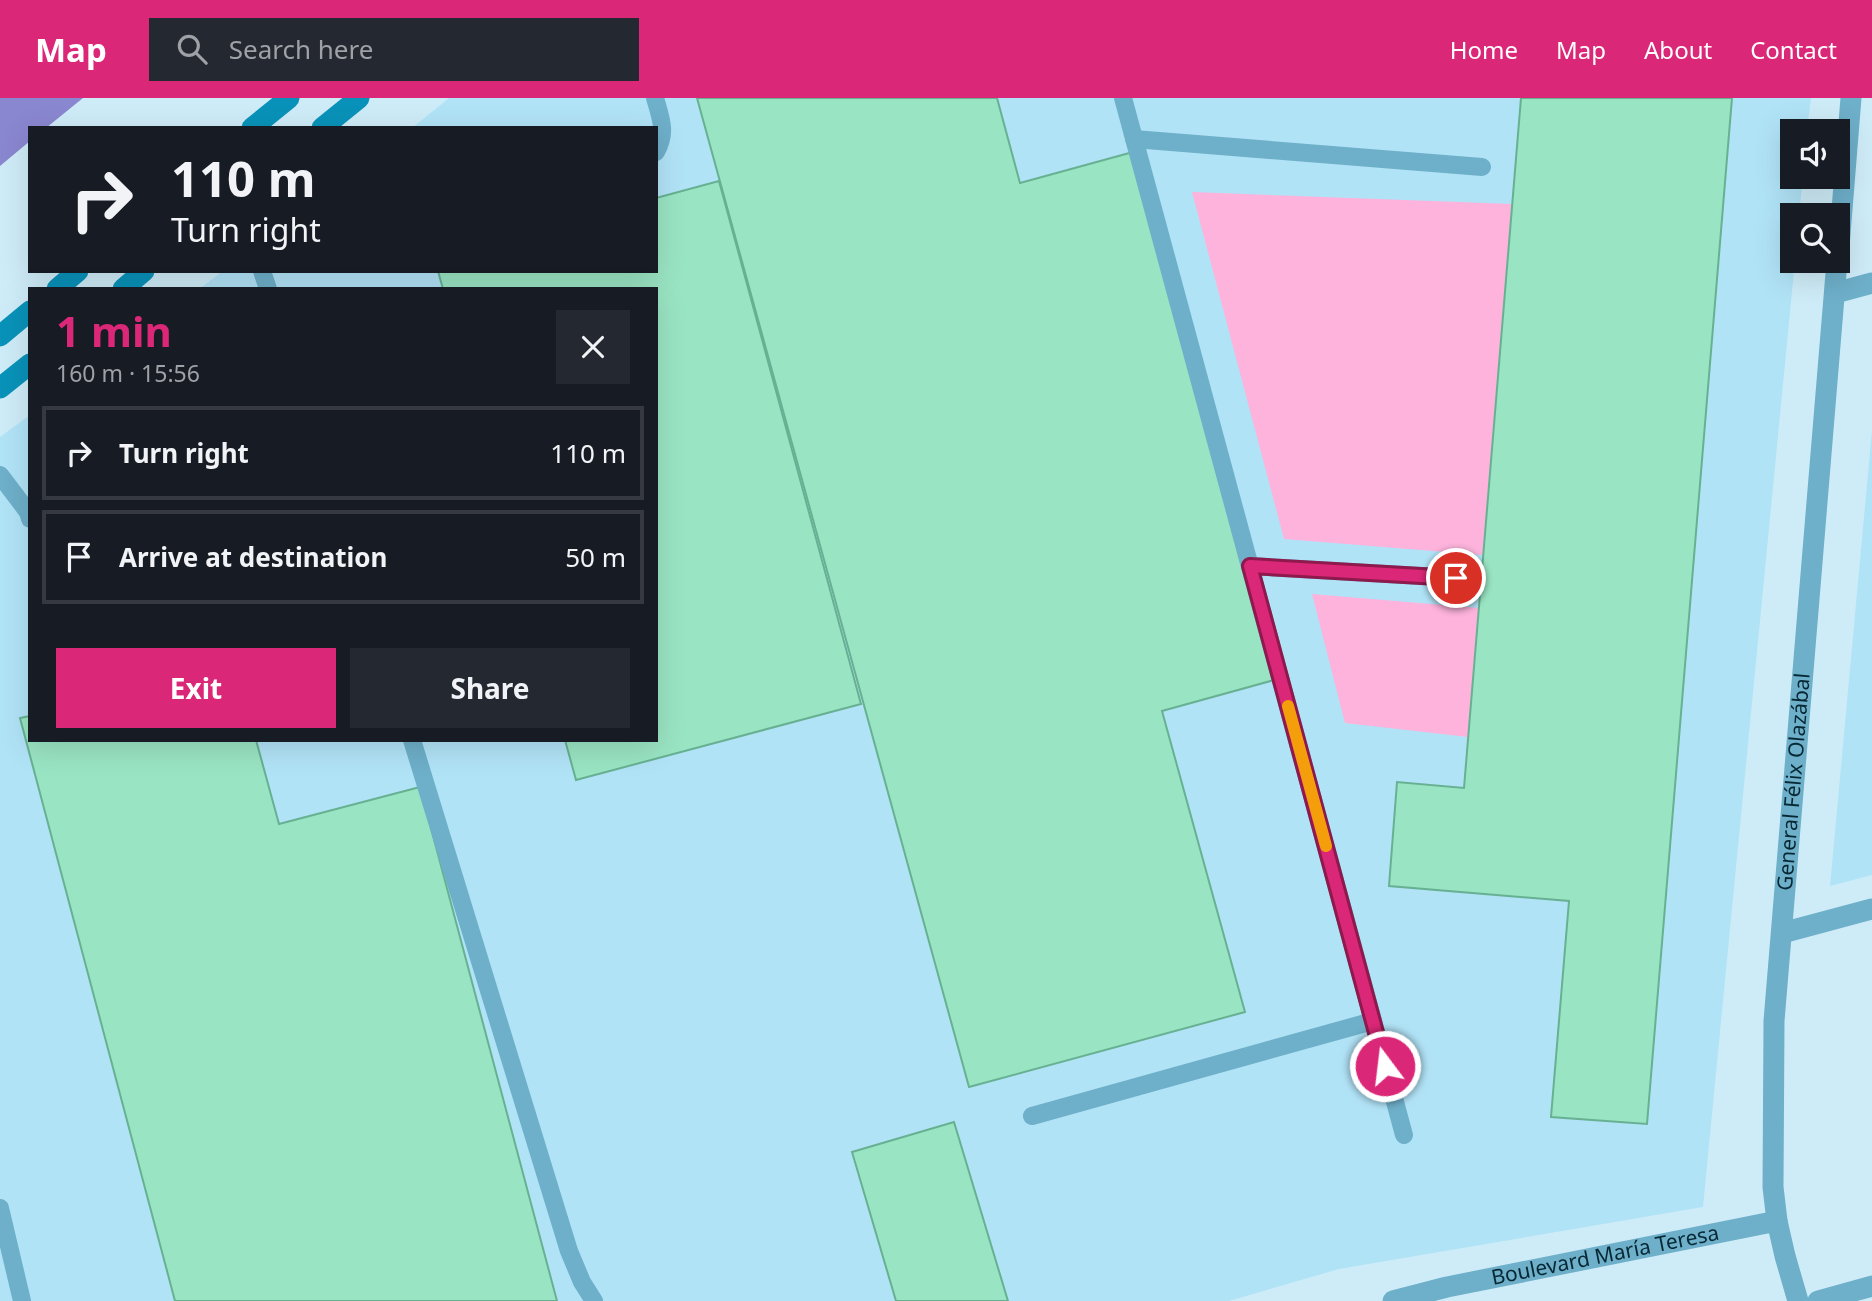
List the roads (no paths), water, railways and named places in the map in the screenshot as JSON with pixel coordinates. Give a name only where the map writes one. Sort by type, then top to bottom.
[{"type":"main road","points":[[254,126],[289,98]]},
{"type":"main road","points":[[324,126],[359,98]]},
{"type":"main road","points":[[59,287],[76,273]]},
{"type":"main road","points":[[124,287],[142,273]]},
{"type":"main road","points":[[0,336],[28,314]]},
{"type":"main road","points":[[0,388],[28,366]]},
{"type":"street","name":"General Félix Olazábal","points":[[1842,203],[1851,98]]},
{"type":"street","name":"General Félix Olazábal","points":[[1798,1301],[1777,1221],[1773,1187],[1774,1021],[1836,273]]},
{"type":"street","points":[[1835,293],[1872,283]]},
{"type":"street","points":[[1782,933],[1872,909]]},
{"type":"street","name":"Boulevard María Teresa","points":[[1393,1301],[1447,1287],[1777,1221]]},
{"type":"street","points":[[1818,1301],[1872,1286]]},
{"type":"lane","points":[[655,98],[663,139],[658,148]]},
{"type":"lane","points":[[1123,98],[1404,1135]]},
{"type":"lane","points":[[1134,139],[1482,167]]},
{"type":"lane","points":[[0,475],[28,512]]},
{"type":"lane","points":[[1250,566],[1456,578]]},
{"type":"lane","points":[[413,742],[569,1251],[582,1282],[594,1301]]},
{"type":"lane","points":[[1032,1116],[1373,1021]]},
{"type":"lane","points":[[0,1208],[22,1301]]}]
